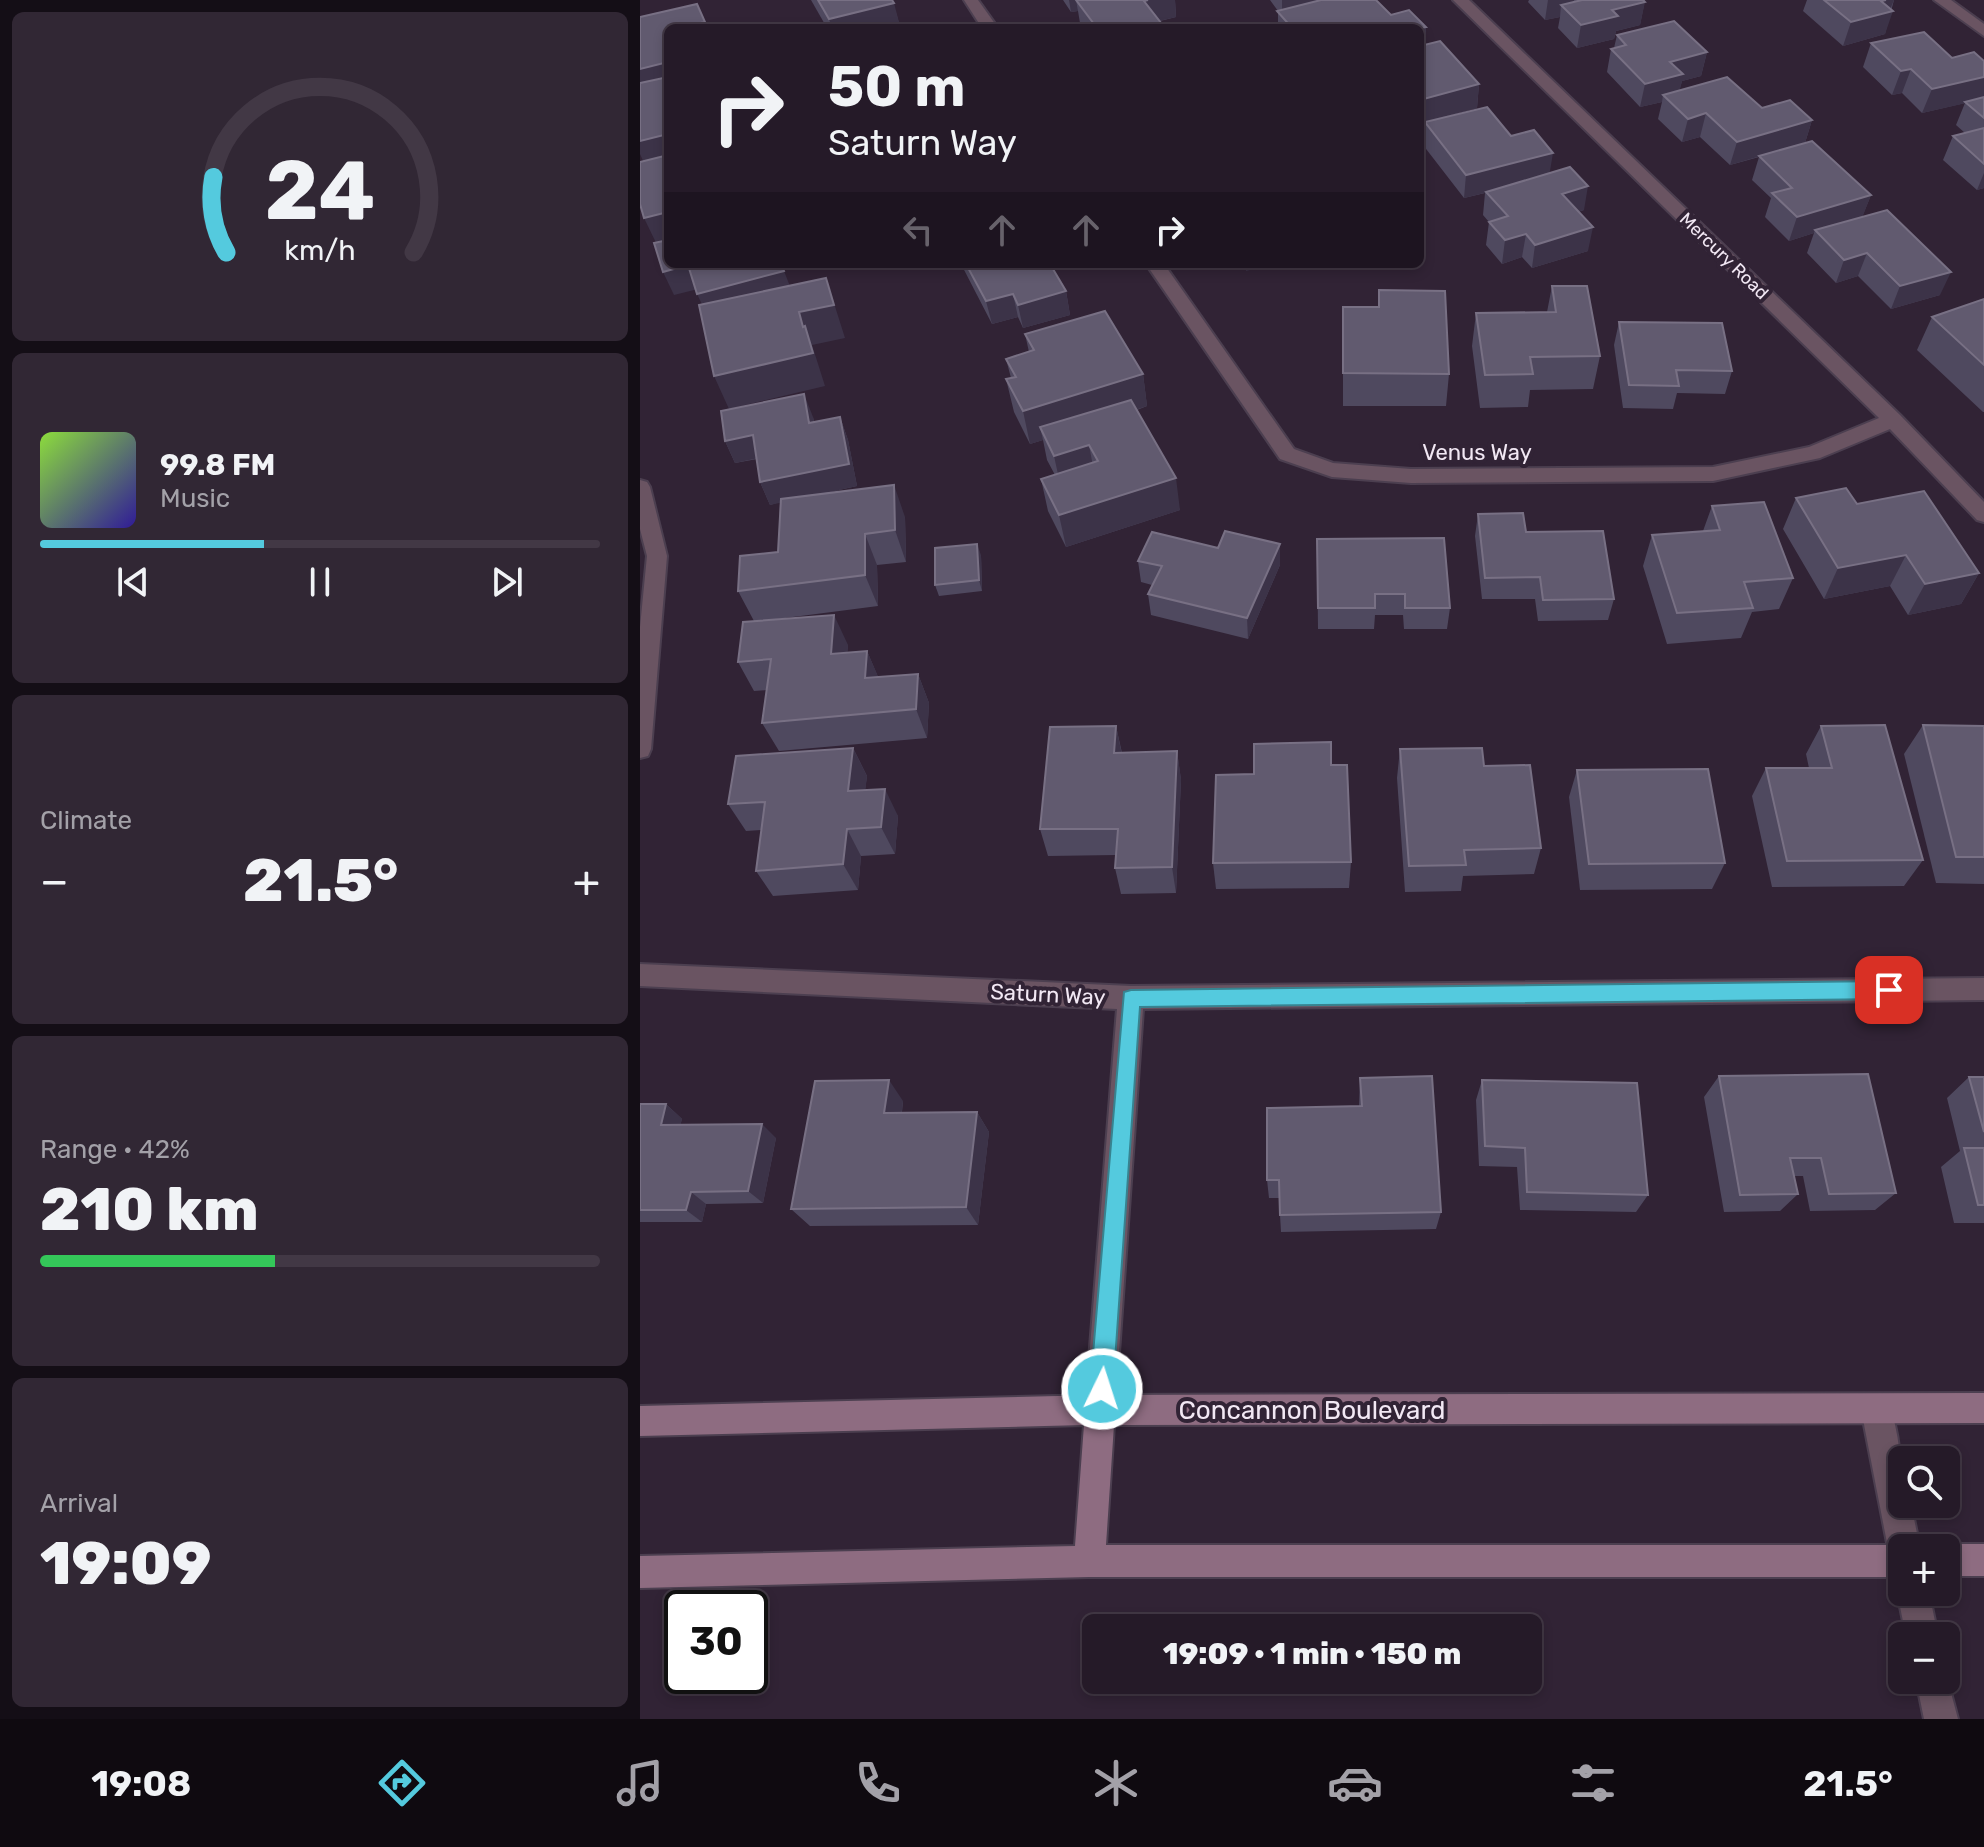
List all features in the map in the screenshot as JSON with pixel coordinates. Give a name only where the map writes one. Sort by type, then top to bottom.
[{"type":"main road","name":"Concannon Boulevard","points":[[640,1421],[1100,1410],[1984,1408]]},
{"type":"main road","points":[[1089,1561],[1100,1410]]},
{"type":"main road","points":[[1960,1560],[1984,1560]]},
{"type":"main road","points":[[640,1572],[1089,1561],[1888,1561]]},
{"type":"street","points":[[971,0],[987,24]]},
{"type":"street","name":"Mercury Road","points":[[1460,0],[1893,420],[1984,515]]},
{"type":"street","points":[[1941,0],[1984,31]]},
{"type":"street","name":"Venus Way","points":[[1158,268],[1287,454],[1332,470],[1411,476],[1713,474],[1813,453],[1893,420]]},
{"type":"street","points":[[640,487],[657,556],[640,749]]},
{"type":"street","name":"Saturn Way","points":[[640,975],[1131,998],[1984,989]]},
{"type":"street","points":[[1100,1410],[1131,998]]},
{"type":"street","points":[[1876,1409],[1901,1534]]},
{"type":"street","points":[[1935,1694],[1941,1719]]},
{"type":"building","points":[[818,0],[892,0],[894,3],[829,19]]},
{"type":"building","points":[[1076,0],[1148,0],[1144,1],[1162,24],[1094,24]]},
{"type":"building","points":[[1321,0],[1376,0],[1391,15],[1409,10],[1423,24],[1288,24],[1277,11]]},
{"type":"building","points":[[1582,0],[1645,2],[1612,10],[1618,16],[1581,25],[1561,5]]},
{"type":"building","points":[[1824,0],[1886,0],[1881,1],[1893,11],[1851,22]]},
{"type":"building","points":[[697,4],[705,22],[664,24],[664,63],[640,69],[640,17]]},
{"type":"building","points":[[1674,21],[1707,52],[1670,62],[1683,74],[1645,84],[1611,49],[1626,45],[1617,35]]},
{"type":"building","points":[[1924,32],[1952,58],[1974,52],[1984,61],[1984,77],[1932,89],[1911,69],[1901,71],[1871,43]]},
{"type":"building","points":[[1440,41],[1479,84],[1424,99],[1424,45]]},
{"type":"building","points":[[1727,77],[1762,108],[1790,100],[1812,120],[1737,142],[1706,113],[1688,119],[1663,95]]},
{"type":"building","points":[[664,78],[664,135],[640,141],[640,83]]},
{"type":"building","points":[[1984,97],[1984,118],[1965,102]]},
{"type":"building","points":[[1487,107],[1511,136],[1534,130],[1553,153],[1466,175],[1425,122]]},
{"type":"building","points":[[1984,128],[1984,164],[1953,136]]},
{"type":"building","points":[[1812,141],[1871,195],[1797,217],[1772,193],[1792,188],[1759,156]]},
{"type":"building","points":[[664,156],[664,213],[644,218],[640,204],[640,162]]},
{"type":"building","points":[[1570,167],[1588,186],[1562,194],[1593,227],[1535,245],[1526,234],[1505,240],[1489,222],[1508,216],[1486,192]]},
{"type":"building","points":[[1887,210],[1951,272],[1900,286],[1867,253],[1844,260],[1815,230]]},
{"type":"building","points":[[664,241],[664,268],[677,268],[663,272],[654,243]]},
{"type":"building","points":[[689,268],[783,268],[784,271],[697,294]]},
{"type":"building","points":[[968,268],[1052,268],[1066,291],[1018,305],[1013,294],[986,301]]},
{"type":"building","points":[[826,278],[834,305],[799,312],[813,353],[714,376],[699,305]]},
{"type":"building","points":[[1552,286],[1587,286],[1600,356],[1530,357],[1533,374],[1485,375],[1476,313],[1556,312]]},
{"type":"building","points":[[1379,290],[1445,291],[1449,374],[1343,373],[1343,307],[1379,307]]},
{"type":"building","points":[[1984,299],[1984,365],[1932,317]]},
{"type":"building","points":[[1105,311],[1143,374],[1023,411],[1006,379],[1016,377],[1006,359],[1034,350],[1025,334]]},
{"type":"building","points":[[1619,322],[1722,323],[1732,371],[1676,370],[1679,386],[1629,385]]},
{"type":"building","points":[[804,394],[809,423],[840,417],[849,464],[760,482],[753,435],[725,441],[721,411]]},
{"type":"building","points":[[1131,400],[1176,478],[1059,515],[1041,479],[1098,461],[1089,445],[1054,456],[1040,427]]},
{"type":"building","points":[[894,485],[895,530],[865,534],[865,575],[738,591],[740,556],[778,552],[781,499]]},
{"type":"building","points":[[1846,488],[1857,504],[1924,491],[1979,573],[1925,584],[1906,555],[1838,568],[1796,498]]},
{"type":"building","points":[[1764,502],[1793,578],[1744,582],[1753,608],[1677,613],[1652,535],[1720,530],[1712,506]]},
{"type":"building","points":[[1523,513],[1526,532],[1603,531],[1614,599],[1543,600],[1540,577],[1485,578],[1478,514]]},
{"type":"building","points":[[1225,531],[1280,544],[1247,618],[1148,594],[1162,566],[1138,561],[1152,532],[1218,548]]},
{"type":"building","points":[[1444,538],[1450,608],[1405,608],[1405,594],[1375,594],[1375,608],[1318,608],[1317,539]]},
{"type":"building","points":[[977,544],[979,580],[935,585],[935,548]]},
{"type":"building","points":[[834,615],[831,654],[867,651],[865,678],[918,674],[916,709],[762,723],[771,659],[738,662],[743,622]]},
{"type":"building","points":[[1885,725],[1923,860],[1787,861],[1766,768],[1832,768],[1821,726]]},
{"type":"building","points":[[1923,725],[1984,726],[1984,857],[1956,857]]},
{"type":"building","points":[[1116,726],[1114,753],[1177,751],[1172,867],[1115,868],[1118,829],[1040,829],[1050,727]]},
{"type":"building","points":[[1331,742],[1331,765],[1347,765],[1351,862],[1213,863],[1216,775],[1254,774],[1254,744]]},
{"type":"building","points":[[853,748],[848,791],[885,789],[881,827],[847,829],[843,864],[756,871],[765,802],[728,804],[736,756]]},
{"type":"building","points":[[1482,748],[1484,766],[1530,765],[1541,848],[1464,850],[1466,865],[1409,866],[1400,749]]},
{"type":"building","points":[[1708,769],[1725,863],[1589,864],[1577,770]]},
{"type":"building","points":[[1868,1074],[1896,1193],[1829,1194],[1821,1158],[1790,1158],[1798,1194],[1740,1195],[1719,1076]]},
{"type":"building","points":[[1432,1076],[1441,1212],[1280,1215],[1279,1180],[1267,1180],[1267,1108],[1362,1106],[1360,1078]]},
{"type":"building","points":[[1969,1077],[1984,1077],[1984,1132]]},
{"type":"building","points":[[889,1080],[884,1113],[977,1112],[966,1207],[791,1209],[815,1081]]},
{"type":"building","points":[[1482,1080],[1637,1083],[1648,1195],[1527,1192],[1525,1148],[1485,1146]]},
{"type":"building","points":[[640,1104],[666,1104],[661,1125],[762,1124],[748,1191],[691,1192],[686,1210],[640,1210]]},
{"type":"building","points":[[1964,1148],[1984,1148],[1984,1205],[1978,1205]]},
{"type":"route","points":[[1102,1389],[1131,998],[1889,990]]}]
